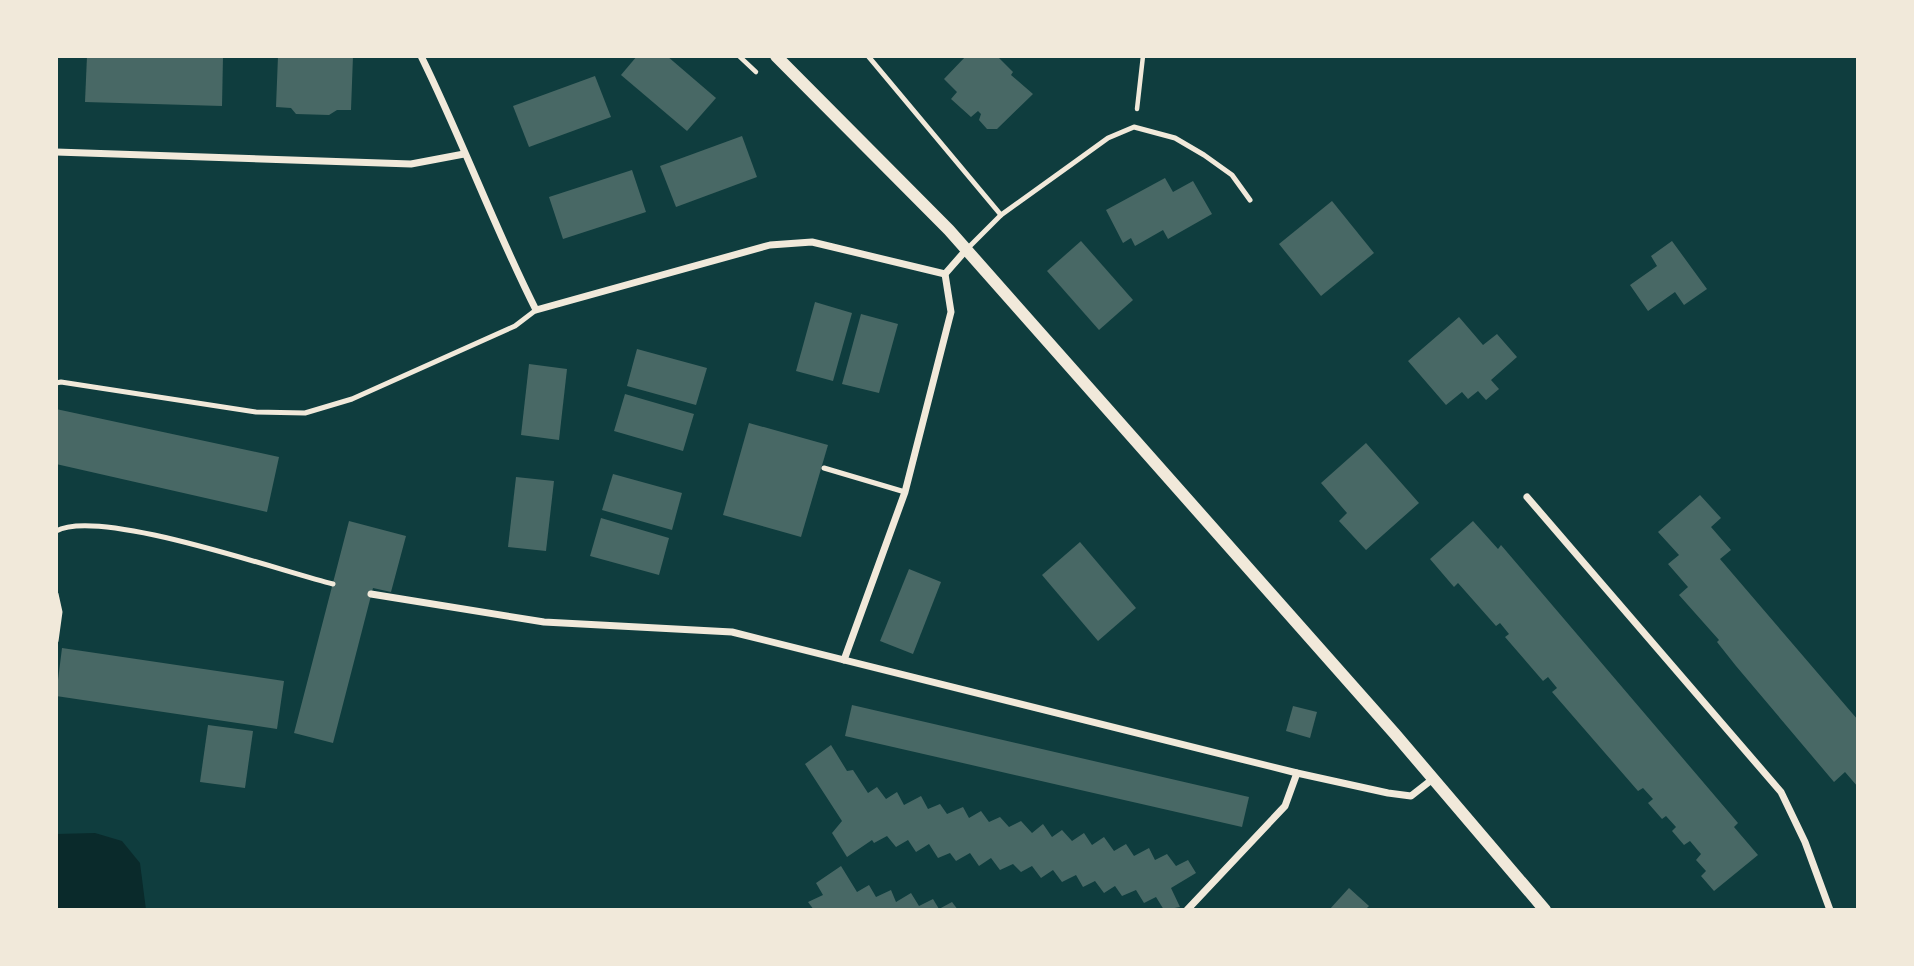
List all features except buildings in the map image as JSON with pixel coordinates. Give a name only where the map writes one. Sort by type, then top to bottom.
[{"type":"street","points":[[421,56],[536,310],[770,245],[812,242],[945,274]]},
{"type":"street","points":[[776,56],[966,250],[1434,778],[1545,910]]},
{"type":"street","points":[[56,152],[411,164],[464,154]]},
{"type":"street","points":[[945,274],[966,250]]},
{"type":"street","points":[[844,660],[905,492],[951,312],[945,274]]},
{"type":"street","points":[[1527,497],[1782,792],[1805,842],[1830,910]]},
{"type":"street","points":[[371,594],[544,622],[733,632],[1297,773],[1388,793],[1411,796],[1434,778]]},
{"type":"street","points":[[1187,910],[1284,806],[1297,773]]},
{"type":"lane","points":[[868,56],[1001,215]]},
{"type":"lane","points":[[966,250],[1001,215],[1108,138],[1135,127],[1175,138],[1204,155],[1232,175],[1250,200]]},
{"type":"lane","points":[[56,383],[257,412],[305,413],[352,399],[514,326],[536,310]]},
{"type":"lane","points":[[824,468],[905,492]]},
{"type":"lane","points":[[56,531],[64,526],[111,528],[197,544],[333,584]]},
{"type":"lane","points":[[56,594],[60,612],[56,641]]},
{"type":"path","points":[[1135,127],[1143,56]]},
{"type":"water","points":[[95,833],[122,841],[140,863],[146,910],[56,910],[56,834]]}]
